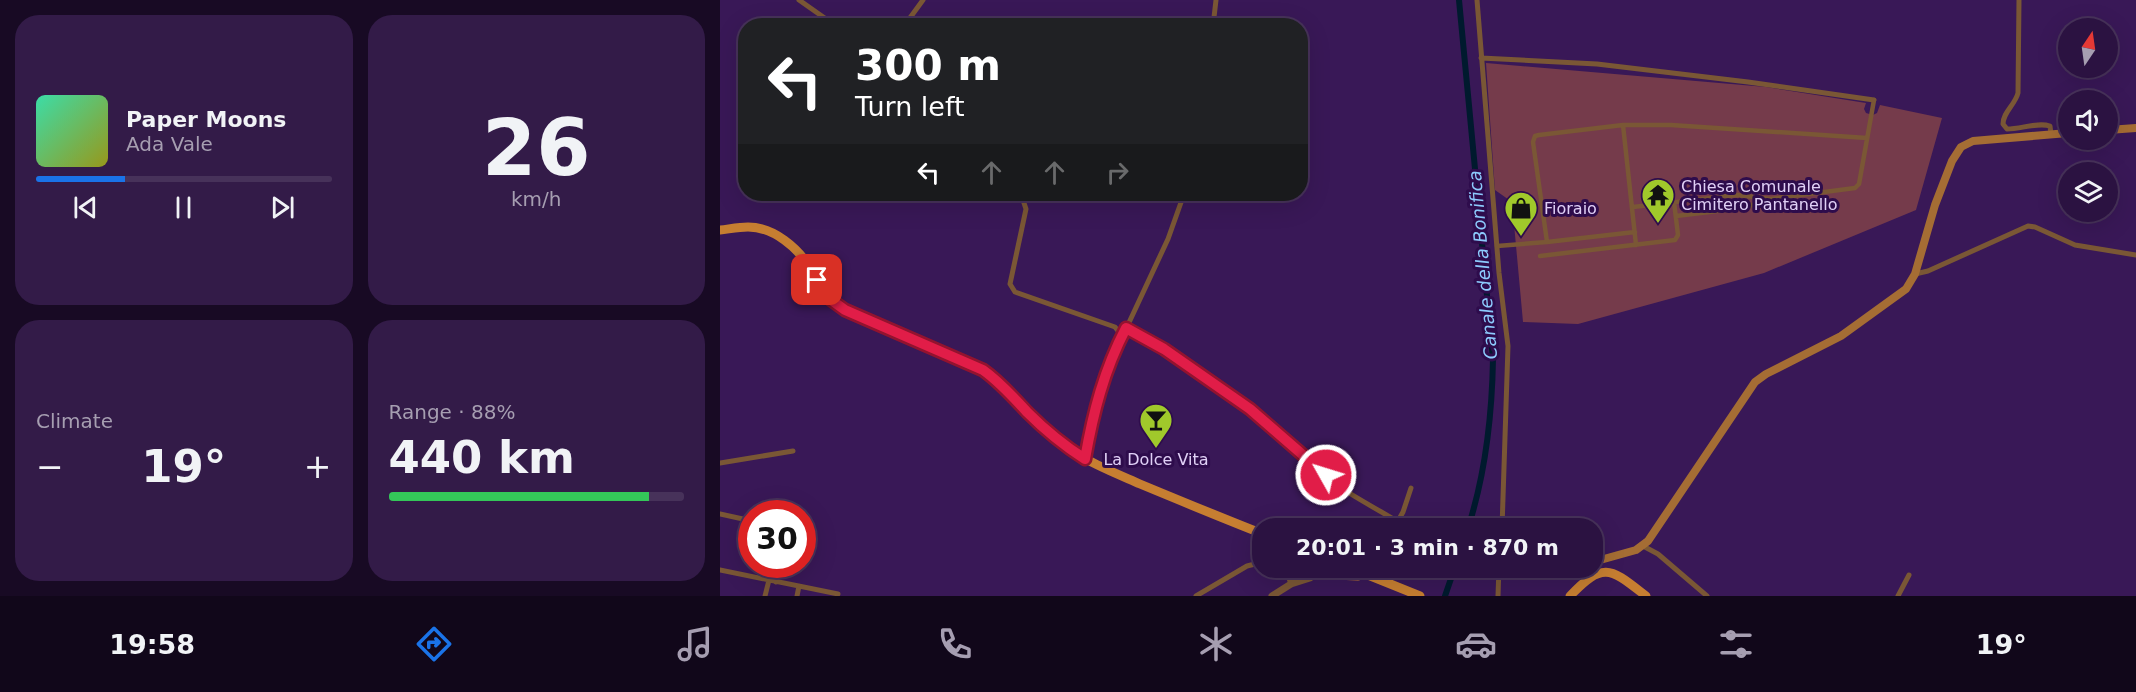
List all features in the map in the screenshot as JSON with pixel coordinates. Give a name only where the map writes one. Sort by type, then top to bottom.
[{"type":"main road","points":[[2118,129],[2136,128]]},
{"type":"main road","points":[[1603,559],[1636,550],[1648,542],[1755,382],[1766,374],[1841,336],[1868,319],[1906,289],[1915,274],[1935,205],[1952,161],[1961,147],[1973,141],[2058,134]]},
{"type":"main road","points":[[720,230],[748,227],[766,230],[779,236],[803,258],[823,294],[830,301],[866,320],[983,370],[1046,430],[1085,459],[1252,530]]},
{"type":"main road","points":[[1570,596],[1593,574],[1601,571],[1619,576],[1646,596]]},
{"type":"main road","points":[[1375,578],[1420,596]]},
{"type":"street","points":[[799,0],[825,18]]},
{"type":"street","points":[[910,18],[923,0]]},
{"type":"street","points":[[1214,18],[1216,0]]},
{"type":"street","points":[[1477,0],[1497,246],[1508,346],[1502,518]]},
{"type":"street","points":[[2019,0],[2018,93],[2016,100],[2003,117],[2002,124],[2007,129],[2021,129],[2044,124],[2050,126],[2051,134]]},
{"type":"street","points":[[1481,58],[1597,64],[1748,81],[1874,100],[1858,184],[1855,188],[1771,199],[1743,208],[1676,216]]},
{"type":"street","points":[[1547,242],[1533,142],[1535,136],[1623,126],[1671,125],[1867,138]]},
{"type":"street","points":[[1623,126],[1636,245]]},
{"type":"street","points":[[1633,207],[1737,195],[1771,199]]},
{"type":"street","points":[[1024,201],[1026,209],[1010,284],[1015,292],[1115,327],[1122,336]]},
{"type":"street","points":[[1085,459],[1092,418],[1103,378],[1168,239],[1182,201]]},
{"type":"street","points":[[1540,256],[1675,240],[1678,235],[1674,202]]},
{"type":"street","points":[[1915,274],[1928,271],[2028,226],[2076,245],[2136,255]]},
{"type":"street","points":[[1497,246],[1635,232]]},
{"type":"street","points":[[1126,328],[1164,349],[1214,382],[1250,409],[1307,460],[1344,489],[1391,518]]},
{"type":"street","points":[[720,463],[793,451]]},
{"type":"street","points":[[1400,518],[1411,488]]},
{"type":"street","points":[[720,514],[738,518]]},
{"type":"street","points":[[1643,546],[1658,554],[1707,596]]},
{"type":"street","points":[[1196,596],[1252,565]]},
{"type":"street","points":[[720,570],[838,594]]},
{"type":"street","points":[[1898,596],[1909,575]]},
{"type":"street","points":[[776,582],[777,578]]},
{"type":"street","points":[[1289,578],[1292,584]]},
{"type":"street","points":[[1292,584],[1296,578]]},
{"type":"street","points":[[1272,596],[1292,584],[1310,578]]},
{"type":"street","points":[[1498,596],[1499,578]]},
{"type":"street","points":[[765,596],[769,580]]},
{"type":"street","points":[[797,596],[799,586]]},
{"type":"shaded area","points":[[1486,63],[1766,87],[1866,103],[1864,109],[1866,113],[1873,115],[1877,113],[1880,105],[1942,118],[1916,210],[1764,273],[1578,324],[1523,322],[1512,202],[1495,190]]},
{"type":"waterway","name":"Canale della Bonifica","points":[[1459,0],[1493,359],[1487,444],[1471,518]]},
{"type":"waterway","name":"Canale della Bonifica","points":[[1445,596],[1451,578]]},
{"type":"place","name":"Chiesa Comunale Cimitero Pantanello","points":[[1658,224]]},
{"type":"place","name":"Fioraio","points":[[1521,237]]},
{"type":"place","name":"La Dolce Vita","points":[[1156,449]]},
{"type":"route","points":[[817,280],[823,294],[845,310],[983,370],[1046,430],[1085,459],[1092,418],[1103,378],[1126,328],[1164,349],[1250,409],[1326,475]]}]
